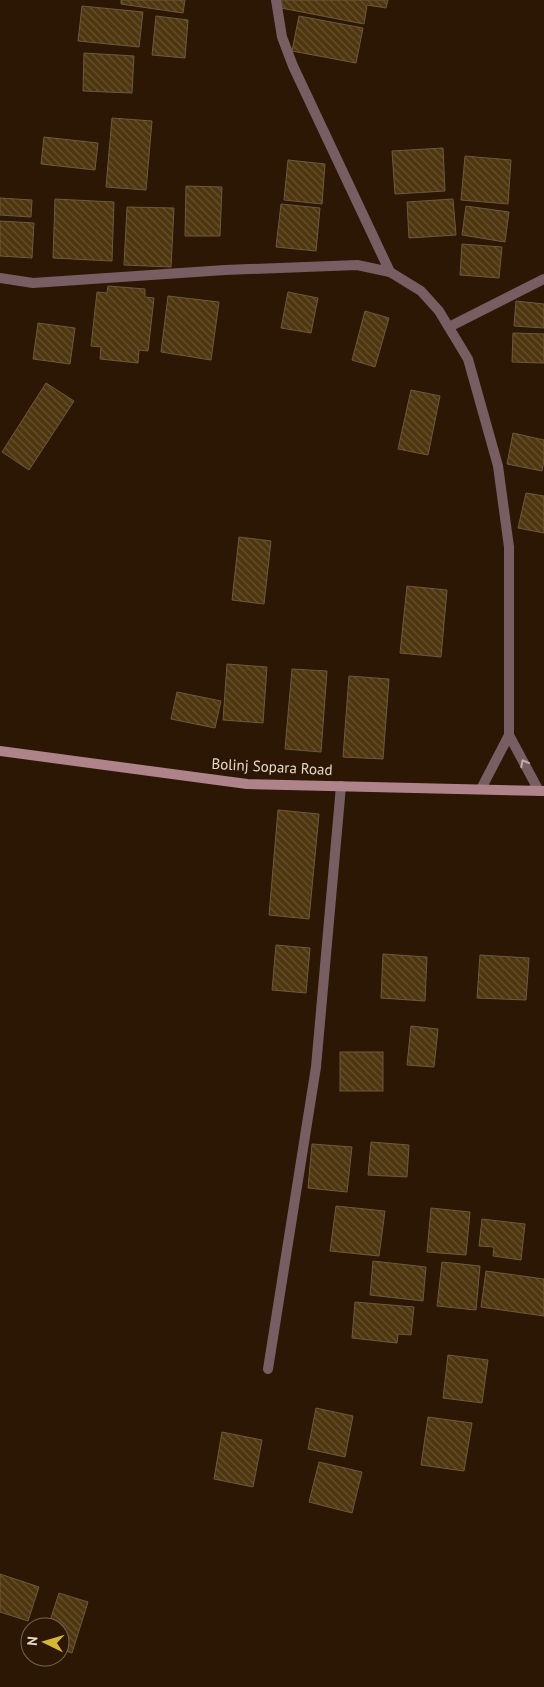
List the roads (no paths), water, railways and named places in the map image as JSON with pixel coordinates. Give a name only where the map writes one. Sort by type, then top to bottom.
[{"type":"main road","name":"Bolinj Sopara Road","points":[[0,751],[247,784],[541,791]]},
{"type":"street","points":[[276,0],[282,37],[293,66],[390,272]]},
{"type":"street","points":[[0,278],[33,283],[224,270],[357,265],[390,272],[421,291],[439,311],[468,359],[498,466],[509,547],[509,734],[481,789]]},
{"type":"street","points":[[449,327],[544,279]]},
{"type":"street","points":[[509,734],[541,791]]},
{"type":"street","points":[[268,1369],[316,1067],[341,786]]}]
